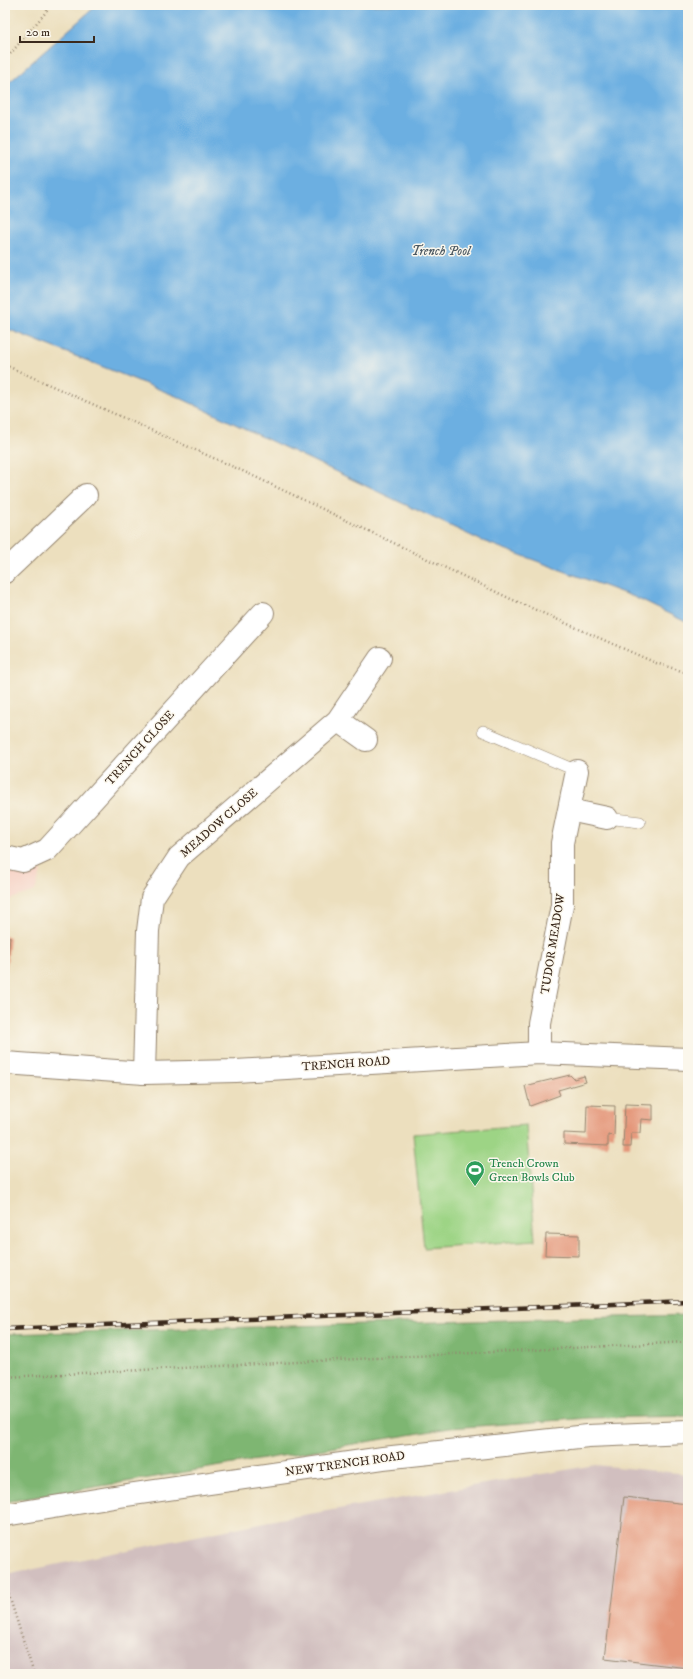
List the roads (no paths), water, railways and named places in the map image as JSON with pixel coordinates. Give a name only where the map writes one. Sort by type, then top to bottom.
[{"type":"main road","points":[[7,564],[86,495]]},
{"type":"main road","name":"TRENCH CLOSE","points":[[5,857],[23,861],[47,850],[263,613]]},
{"type":"main road","name":"MEADOW CLOSE","points":[[144,1073],[148,931],[152,898],[179,857],[338,720],[380,658]]},
{"type":"main road","points":[[338,720],[366,740]]},
{"type":"main road","name":"TUDOR MEADOW","points":[[539,1053],[539,1023],[562,905],[562,843],[577,771]]},
{"type":"main road","points":[[569,810],[607,818]]},
{"type":"main road","name":"TRENCH ROAD","points":[[5,1063],[144,1073],[236,1071],[539,1053],[688,1059]]},
{"type":"main road","name":"NEW TRENCH ROAD","points":[[5,1515],[120,1496],[383,1458],[588,1436],[688,1432]]},
{"type":"lane","points":[[483,731],[577,771]]},
{"type":"lane","points":[[607,818],[640,822]]},
{"type":"water","name":"Trench Pool","points":[[97,5],[688,5],[688,623],[634,597],[480,540],[176,396],[5,328],[5,86]]},
{"type":"railway","points":[[5,1329],[688,1301]]},
{"type":"place","name":"Trench Crown Green Bowls Club","points":[[475,1187]]}]
